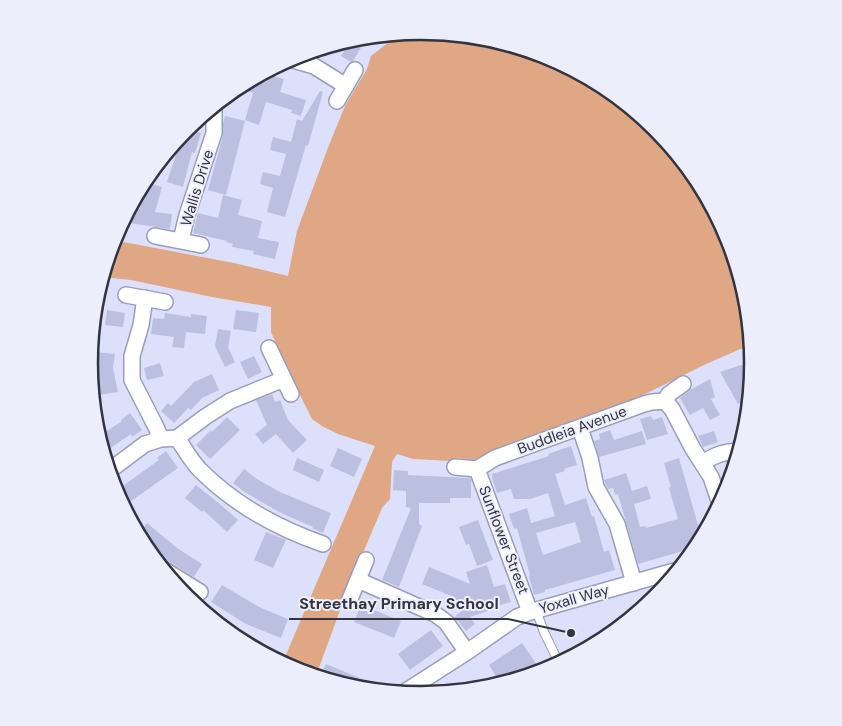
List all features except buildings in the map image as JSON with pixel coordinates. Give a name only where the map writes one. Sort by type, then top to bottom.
[{"type":"street","points":[[303,63],[314,66],[346,86]]},
{"type":"street","points":[[338,100],[354,70]]},
{"type":"street","name":"Wallis Drive","points":[[181,240],[187,215],[214,134],[214,115]]},
{"type":"street","name":"Wallis Drive","points":[[155,236],[200,245]]},
{"type":"street","points":[[126,295],[164,302]]},
{"type":"street","points":[[145,298],[141,325],[132,356],[132,380],[161,439]]},
{"type":"street","points":[[269,348],[291,394]]},
{"type":"street","points":[[115,467],[145,444],[161,439],[178,438],[230,401],[284,379]]},
{"type":"street","points":[[684,384],[669,394],[664,401],[672,409],[693,449],[711,477],[716,493]]},
{"type":"street","name":"Buddleia Avenue","points":[[477,469],[495,458],[644,404],[664,401]]},
{"type":"street","points":[[580,428],[590,458],[596,487],[617,524],[634,582]]},
{"type":"street","points":[[178,438],[199,468],[223,490],[255,513],[302,537],[323,544]]},
{"type":"street","points":[[703,463],[713,456],[723,452],[732,451]]},
{"type":"street","points":[[455,467],[477,469]]},
{"type":"street","name":"Sunflower Street","points":[[477,469],[533,611]]},
{"type":"street","points":[[350,599],[366,560]]},
{"type":"street","name":"Yoxall Way","points":[[421,686],[517,617],[666,573]]},
{"type":"street","points":[[358,580],[435,614],[446,622],[467,652]]},
{"type":"street","points":[[184,582],[200,592]]},
{"type":"lane","points":[[533,611],[556,656]]},
{"type":"shaded area","points":[[400,41],[442,41],[484,46],[525,57],[564,73],[583,83],[618,107],[664,150],[690,184],[711,220],[733,279],[738,300],[743,348],[706,364],[631,401],[476,460],[457,458],[451,461],[413,459],[397,454],[392,462],[390,499],[382,508],[347,591],[318,669],[285,656],[375,446],[338,434],[312,419],[271,332],[271,307],[131,280],[109,278],[122,242],[234,263],[288,276],[297,231],[329,145],[345,106],[367,69],[371,56],[389,42]]},
{"type":"shaded area","points":[[227,621],[280,654],[259,643]]},
{"type":"place","name":"Streethay Primary School","points":[[571,633]]}]
